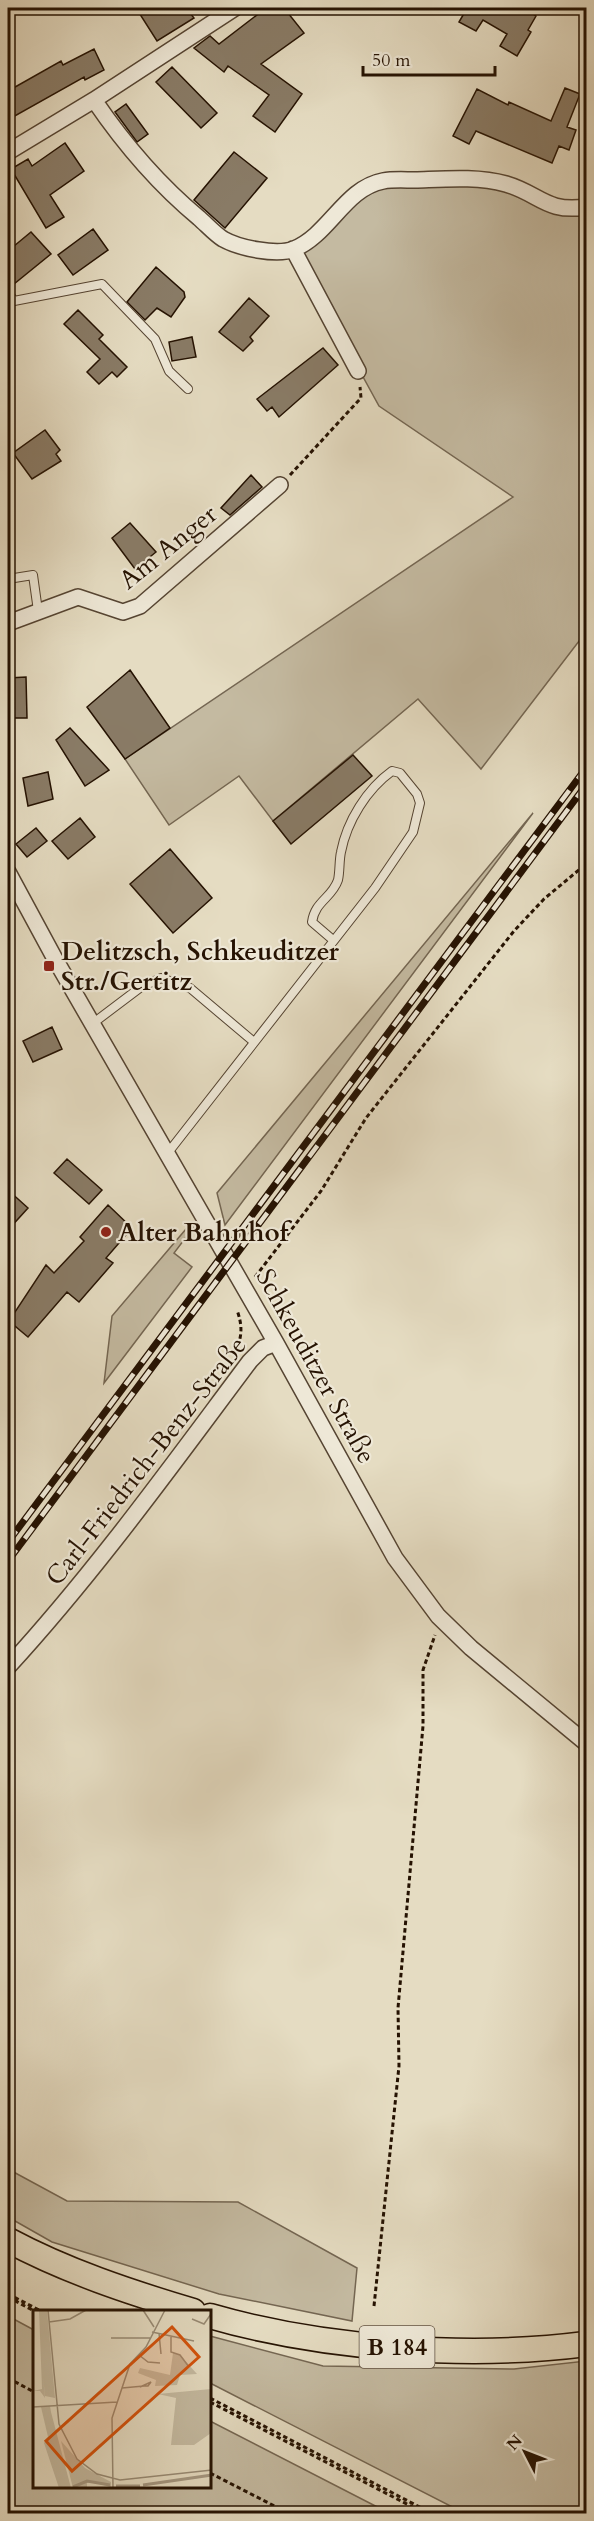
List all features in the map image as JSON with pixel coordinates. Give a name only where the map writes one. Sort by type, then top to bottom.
[{"type":"main road","points":[[8,2240],[83,2274],[145,2297],[190,2310]]},
{"type":"main road","name":"B 184","points":[[212,2317],[234,2323],[333,2341],[417,2349],[514,2351],[586,2344]]},
{"type":"street","points":[[8,152],[94,100],[236,8]]},
{"type":"street","points":[[94,100],[124,143],[190,211],[224,239],[259,250],[294,249],[316,233],[364,188],[383,181],[466,179],[504,184],[524,191],[550,206],[573,209],[586,207]]},
{"type":"street","points":[[294,249],[358,371]]},
{"type":"street","name":"Am Anger","points":[[8,623],[78,597],[123,612],[140,606],[280,485]]},
{"type":"street","name":"Schkeuditzer Straße","points":[[8,872],[92,1024],[276,1342],[395,1558],[442,1620],[471,1648],[586,1743]]},
{"type":"street","name":"Carl-Friedrich-Benz-Straße","points":[[8,1667],[45,1626],[118,1536],[250,1361],[263,1348],[276,1342]]},
{"type":"lane","points":[[8,292],[14,301],[102,284],[155,339],[169,371],[188,389]]},
{"type":"lane","points":[[8,579],[33,575],[38,611]]},
{"type":"lane","points":[[167,1154],[393,863],[413,832],[420,803],[417,794],[400,773],[392,771],[375,783],[361,803],[341,850],[338,880],[330,893],[314,910],[312,922],[333,940]]},
{"type":"lane","points":[[92,1024],[141,987],[161,978],[190,988],[254,1042]]},
{"type":"path","points":[[280,485],[361,398],[358,371]]},
{"type":"path","points":[[234,1355],[241,1340],[242,1330],[234,1302],[321,1191],[366,1118],[514,931],[544,899],[586,864]]},
{"type":"path","points":[[374,2306],[399,2066],[398,2008],[423,1726],[423,1670],[442,1620]]},
{"type":"path","points":[[8,2295],[39,2310]]},
{"type":"path","points":[[8,2295],[33,2310]]},
{"type":"path","points":[[8,2378],[33,2390]]},
{"type":"path","points":[[212,2401],[426,2514]]},
{"type":"path","points":[[212,2401],[433,2514]]},
{"type":"path","points":[[212,2474],[290,2514]]},
{"type":"shaded area","points":[[504,184],[550,206],[586,207],[586,632],[481,769],[418,699],[273,821],[239,776],[169,825],[125,759],[513,497],[379,406],[293,249],[358,200],[384,187]]},
{"type":"shaded area","points":[[533,813],[225,1225],[217,1193]]},
{"type":"shaded area","points":[[192,1222],[196,1224],[174,1253],[192,1267],[104,1383],[112,1316]]},
{"type":"shaded area","points":[[8,2169],[67,2201],[238,2202],[357,2268],[352,2321],[219,2294],[52,2242],[8,2217]]},
{"type":"shaded area","points":[[8,2316],[33,2329],[33,2488],[212,2488],[212,2422],[389,2513],[18,2513],[8,2498]]},
{"type":"shaded area","points":[[212,2337],[323,2366],[514,2369],[586,2361],[586,2513],[464,2513],[212,2384]]},
{"type":"building","points":[[136,8],[186,8],[194,18],[157,41]]},
{"type":"building","points":[[266,8],[284,8],[304,33],[261,64],[302,94],[275,132],[253,116],[269,95],[228,66],[224,72],[194,48],[210,36],[219,44]]},
{"type":"building","points":[[462,8],[533,8],[530,12],[536,16],[528,30],[531,32],[517,56],[500,46],[507,34],[483,20],[476,31],[459,22],[466,10]]},
{"type":"building","points":[[94,49],[104,70],[85,80],[84,77],[13,117],[8,107],[8,91],[61,61],[63,65]]},
{"type":"building","points":[[172,67],[217,113],[201,128],[156,82]]},
{"type":"building","points":[[565,88],[580,94],[567,127],[576,130],[569,150],[559,146],[552,163],[476,131],[469,144],[453,136],[477,89],[508,105],[509,102],[551,121]]},
{"type":"building","points":[[126,104],[148,134],[137,142],[115,112]]},
{"type":"building","points":[[65,143],[84,171],[50,195],[64,217],[46,228],[11,169],[28,159],[32,166]]},
{"type":"building","points":[[234,152],[267,178],[225,228],[194,200]]},
{"type":"building","points":[[93,229],[108,250],[73,275],[58,255]]},
{"type":"building","points":[[31,232],[51,254],[14,284],[8,277],[8,251]]},
{"type":"building","points":[[156,267],[184,292],[185,297],[171,317],[157,308],[145,320],[127,302]]},
{"type":"building","points":[[249,298],[269,316],[250,337],[253,341],[243,351],[219,332]]},
{"type":"building","points":[[78,310],[103,335],[99,339],[127,367],[117,377],[112,372],[99,384],[87,372],[100,359],[64,324]]},
{"type":"building","points":[[192,337],[196,357],[172,361],[169,342]]},
{"type":"building","points":[[323,348],[338,365],[279,417],[272,407],[267,411],[257,399]]},
{"type":"building","points":[[45,430],[60,450],[56,454],[61,461],[32,479],[13,453]]},
{"type":"building","points":[[251,475],[262,487],[230,515],[221,508]]},
{"type":"building","points":[[130,523],[156,552],[135,569],[112,538]]},
{"type":"building","points":[[130,670],[170,728],[125,759],[87,707]]},
{"type":"building","points":[[26,677],[27,718],[8,718],[8,678]]},
{"type":"building","points":[[70,728],[109,770],[85,786],[56,740]]},
{"type":"building","points":[[353,755],[372,776],[291,844],[273,821]]},
{"type":"building","points":[[48,772],[53,799],[28,806],[23,778]]},
{"type":"building","points":[[80,818],[95,837],[68,859],[52,841]]},
{"type":"building","points":[[36,828],[47,841],[27,857],[16,844]]},
{"type":"building","points":[[170,849],[212,898],[173,933],[130,884]]},
{"type":"building","points":[[52,1027],[62,1049],[33,1062],[23,1041]]},
{"type":"building","points":[[67,1159],[102,1190],[89,1204],[54,1173]]},
{"type":"building","points":[[8,1190],[28,1208],[8,1230]]},
{"type":"building","points":[[108,1205],[132,1228],[106,1258],[113,1263],[79,1302],[67,1292],[28,1337],[9,1321],[46,1265],[54,1273],[84,1241],[80,1237]]},
{"type":"railway","points":[[8,1542],[586,768]]},
{"type":"railway","points":[[8,1561],[586,785]]},
{"type":"place","name":"Delitzsch, Schkeuditzer Str./Gertitz","points":[[49,966]]},
{"type":"place","name":"Alter Bahnhof","points":[[106,1232]]}]
